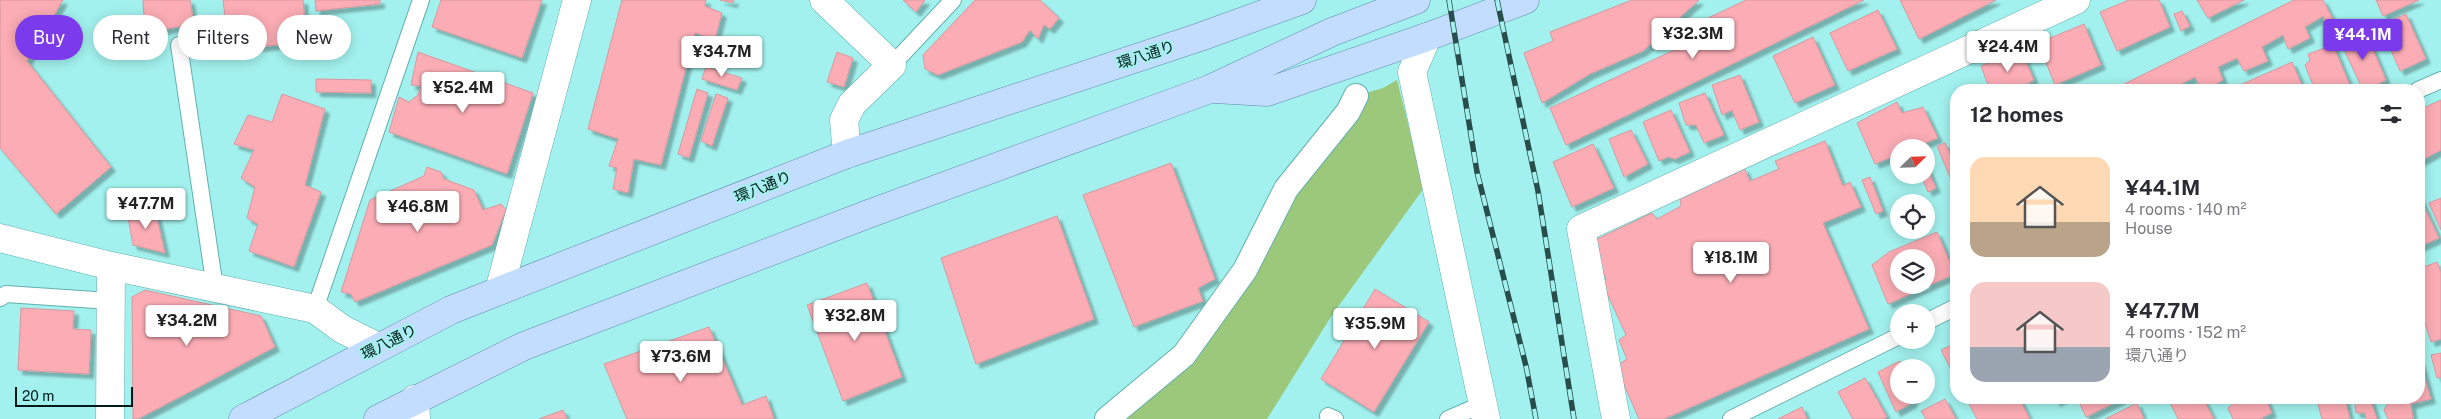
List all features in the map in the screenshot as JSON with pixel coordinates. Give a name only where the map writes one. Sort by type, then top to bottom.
[{"type":"main road","points":[[1200,37],[1265,0]]},
{"type":"main road","name":"環八通り","points":[[243,419],[451,310],[499,291],[847,154],[1200,37],[1302,0]]},
{"type":"main road","points":[[378,419],[416,409],[542,339],[871,213],[1210,89],[1332,32],[1416,0]]},
{"type":"main road","points":[[1210,89],[1267,92],[1427,37],[1526,0]]},
{"type":"street","points":[[499,291],[577,0]]},
{"type":"street","points":[[824,0],[892,65],[852,104],[844,120],[847,154]]},
{"type":"street","points":[[1616,419],[1581,229],[2076,0]]},
{"type":"street","points":[[1427,37],[1412,72],[1484,412]]},
{"type":"street","points":[[1107,419],[1184,355],[1244,270],[1286,190],[1348,112],[1356,96]]},
{"type":"street","points":[[0,238],[111,266],[315,309],[342,329],[378,347]]},
{"type":"street","points":[[110,419],[111,266]]},
{"type":"lane","points":[[315,309],[421,0]]},
{"type":"lane","points":[[892,65],[953,0]]},
{"type":"lane","points":[[181,60],[215,288]]},
{"type":"lane","points":[[2425,87],[2441,80]]},
{"type":"lane","points":[[0,298],[6,294],[110,301]]},
{"type":"lane","points":[[1935,318],[1950,311]]},
{"type":"lane","points":[[1731,419],[1890,340]]},
{"type":"lane","points":[[1448,419],[1484,412]]},
{"type":"green space","points":[[1397,80],[1424,188],[1332,315],[1267,419],[1107,419],[1184,355],[1356,96],[1383,88]]},
{"type":"building","points":[[0,0],[63,0],[54,15],[15,15],[15,60],[28,60],[111,167],[56,214],[0,148]]},
{"type":"building","points":[[143,0],[190,0],[192,15],[178,15],[178,27],[168,29],[168,15],[144,15]]},
{"type":"building","points":[[223,0],[303,0],[304,15],[277,15],[277,45],[267,46],[267,15],[225,15]]},
{"type":"building","points":[[315,0],[380,0],[380,4],[316,11]]},
{"type":"building","points":[[441,0],[542,0],[522,58],[432,27]]},
{"type":"building","points":[[622,0],[706,0],[705,6],[722,13],[715,39],[695,33],[661,165],[634,159],[628,193],[613,189],[617,168],[609,166],[618,139],[588,129]]},
{"type":"building","points":[[720,0],[734,0],[733,3]]},
{"type":"building","points":[[903,0],[925,0],[916,12]]},
{"type":"building","points":[[975,0],[1040,0],[1059,18],[1050,29],[1044,25],[1038,39],[1030,30],[1022,42],[938,75],[925,69],[923,55]]},
{"type":"building","points":[[1632,0],[1699,0],[1643,51],[1590,74],[1542,103],[1524,53],[1553,41],[1550,32]]},
{"type":"building","points":[[1746,0],[1864,0],[1566,145],[1550,108],[1683,46],[1681,31]]},
{"type":"building","points":[[1900,0],[1996,0],[1919,39]]},
{"type":"building","points":[[2129,0],[2159,0],[2170,27],[2117,51],[2100,12]]},
{"type":"building","points":[[2197,0],[2244,0],[2208,18]]},
{"type":"building","points":[[2294,0],[2323,0],[2337,27],[2329,32],[2323,16],[2305,27],[2310,38],[2288,49],[2283,35],[2262,47],[2268,61],[2244,71],[2237,58],[2218,67],[2223,80],[2216,84],[2199,84],[2195,77],[2182,84],[2124,84]]},
{"type":"building","points":[[2376,0],[2419,0],[2383,16]]},
{"type":"building","points":[[1878,10],[1897,49],[1848,71],[1830,33]]},
{"type":"building","points":[[2182,11],[2190,26],[2181,31],[2174,14]]},
{"type":"building","points":[[2406,14],[2426,59],[2400,71],[2380,25]]},
{"type":"building","points":[[2084,24],[2101,65],[2055,84],[2038,43]]},
{"type":"building","points":[[2365,31],[2386,80],[2378,84],[2360,84],[2340,41]]},
{"type":"building","points":[[1813,37],[1835,85],[1795,103],[1773,56]]},
{"type":"building","points":[[2333,45],[2349,84],[2313,84],[2305,65],[2310,60],[2308,54]]},
{"type":"building","points":[[2021,50],[2034,80],[2027,84],[1988,84],[1981,66]]},
{"type":"building","points":[[418,52],[533,93],[507,174],[389,132],[399,97],[409,102],[418,95],[421,86],[411,85]]},
{"type":"building","points":[[837,52],[853,58],[844,87],[827,82]]},
{"type":"building","points":[[2292,62],[2301,84],[2242,84]]},
{"type":"building","points":[[706,67],[742,78],[737,90],[702,79]]},
{"type":"building","points":[[1740,75],[1759,122],[1740,130],[1732,110],[1722,115],[1712,85]]},
{"type":"building","points":[[316,79],[371,80],[371,93],[316,92]]},
{"type":"building","points":[[697,89],[708,93],[689,158],[678,154]]},
{"type":"building","points":[[1705,93],[1724,135],[1704,143],[1696,125],[1686,125],[1679,103]]},
{"type":"building","points":[[282,94],[325,109],[305,185],[321,192],[294,267],[249,251],[258,224],[247,218],[255,187],[241,178],[254,150],[234,144],[248,115],[272,122]]},
{"type":"building","points":[[716,94],[728,98],[712,146],[701,141]]},
{"type":"building","points":[[2441,100],[2441,150],[2425,159],[2425,107]]},
{"type":"building","points":[[1897,102],[1902,113],[1923,107],[1938,138],[1890,139],[1890,158],[1875,164],[1857,123]]},
{"type":"building","points":[[1671,110],[1690,152],[1675,159],[1668,157],[1659,161],[1643,122]]},
{"type":"building","points":[[1631,130],[1648,164],[1624,177],[1609,139]]},
{"type":"building","points":[[1825,141],[1843,186],[1850,182],[1861,207],[1823,223],[1869,329],[1664,419],[1639,419],[1616,366],[1627,359],[1619,340],[1626,335],[1602,282],[1606,279],[1591,242],[1652,213],[1657,219],[1681,206],[1680,198],[1744,168],[1750,181],[1779,169],[1775,161]]},
{"type":"building","points":[[1945,143],[1950,154],[1950,177],[1937,146]]},
{"type":"building","points":[[1593,144],[1614,188],[1572,207],[1553,162]]},
{"type":"building","points":[[1171,163],[1215,279],[1198,288],[1203,301],[1134,327],[1083,195]]},
{"type":"building","points":[[427,167],[441,172],[444,179],[474,190],[483,210],[501,204],[506,210],[492,245],[355,302],[351,294],[341,292],[370,200],[424,176]]},
{"type":"building","points":[[1870,177],[1883,211],[1876,214],[1862,180]]},
{"type":"building","points":[[1925,184],[1934,184],[1936,188],[1928,192]]},
{"type":"building","points":[[2441,198],[2441,230],[2429,203]]},
{"type":"building","points":[[155,209],[165,253],[133,245],[127,212]]},
{"type":"building","points":[[2425,209],[2439,238],[2425,244]]},
{"type":"building","points":[[1057,216],[1094,319],[976,364],[941,258]]},
{"type":"building","points":[[1937,232],[1950,262],[1950,276],[1935,283],[1935,249],[1896,249],[1920,239],[1935,239],[1935,233]]},
{"type":"building","points":[[1890,252],[1890,294],[1910,294],[1888,304],[1872,265]]},
{"type":"building","points":[[2437,262],[2441,272],[2441,339],[2431,342],[2425,323],[2425,267]]},
{"type":"building","points":[[867,283],[902,377],[843,401],[807,305]]},
{"type":"building","points":[[1375,289],[1429,322],[1374,412],[1321,379]]},
{"type":"building","points":[[145,290],[261,316],[275,347],[138,419],[133,419],[132,297]]},
{"type":"building","points":[[21,308],[74,311],[73,329],[91,330],[89,374],[18,370]]},
{"type":"building","points":[[709,327],[742,405],[766,396],[774,419],[627,419],[604,364]]},
{"type":"building","points":[[1950,346],[1950,367],[1941,350]]},
{"type":"building","points":[[2441,353],[2441,377],[2437,378],[2431,355]]},
{"type":"building","points":[[1890,366],[1890,399],[1878,372]]},
{"type":"building","points":[[1865,378],[1887,417],[1883,419],[1853,419],[1838,392]]},
{"type":"building","points":[[2425,378],[2431,399],[2425,400]]},
{"type":"building","points":[[1945,399],[1956,419],[1926,419],[1921,411]]},
{"type":"building","points":[[1892,404],[1910,404],[1896,412]]},
{"type":"building","points":[[1969,404],[2022,404],[2030,419],[1977,419]]},
{"type":"building","points":[[2080,404],[2112,404],[2086,417]]},
{"type":"building","points":[[2137,404],[2144,419],[2105,419]]},
{"type":"building","points":[[2171,404],[2206,404],[2214,419],[2178,419]]},
{"type":"building","points":[[2233,404],[2268,404],[2272,413],[2260,419],[2233,419],[2228,408]]},
{"type":"building","points":[[2318,404],[2346,404],[2350,419],[2322,419]]},
{"type":"building","points":[[2355,404],[2372,404],[2377,419],[2366,419],[2365,413],[2356,413]]},
{"type":"building","points":[[2387,404],[2411,404],[2413,419],[2388,419],[2384,410]]},
{"type":"building","points":[[1802,407],[1807,419],[1778,419]]},
{"type":"building","points":[[563,410],[567,419],[539,419]]},
{"type":"railway","points":[[1449,0],[1477,172],[1526,366],[1536,419]]},
{"type":"railway","points":[[1497,0],[1538,191],[1574,419]]}]
